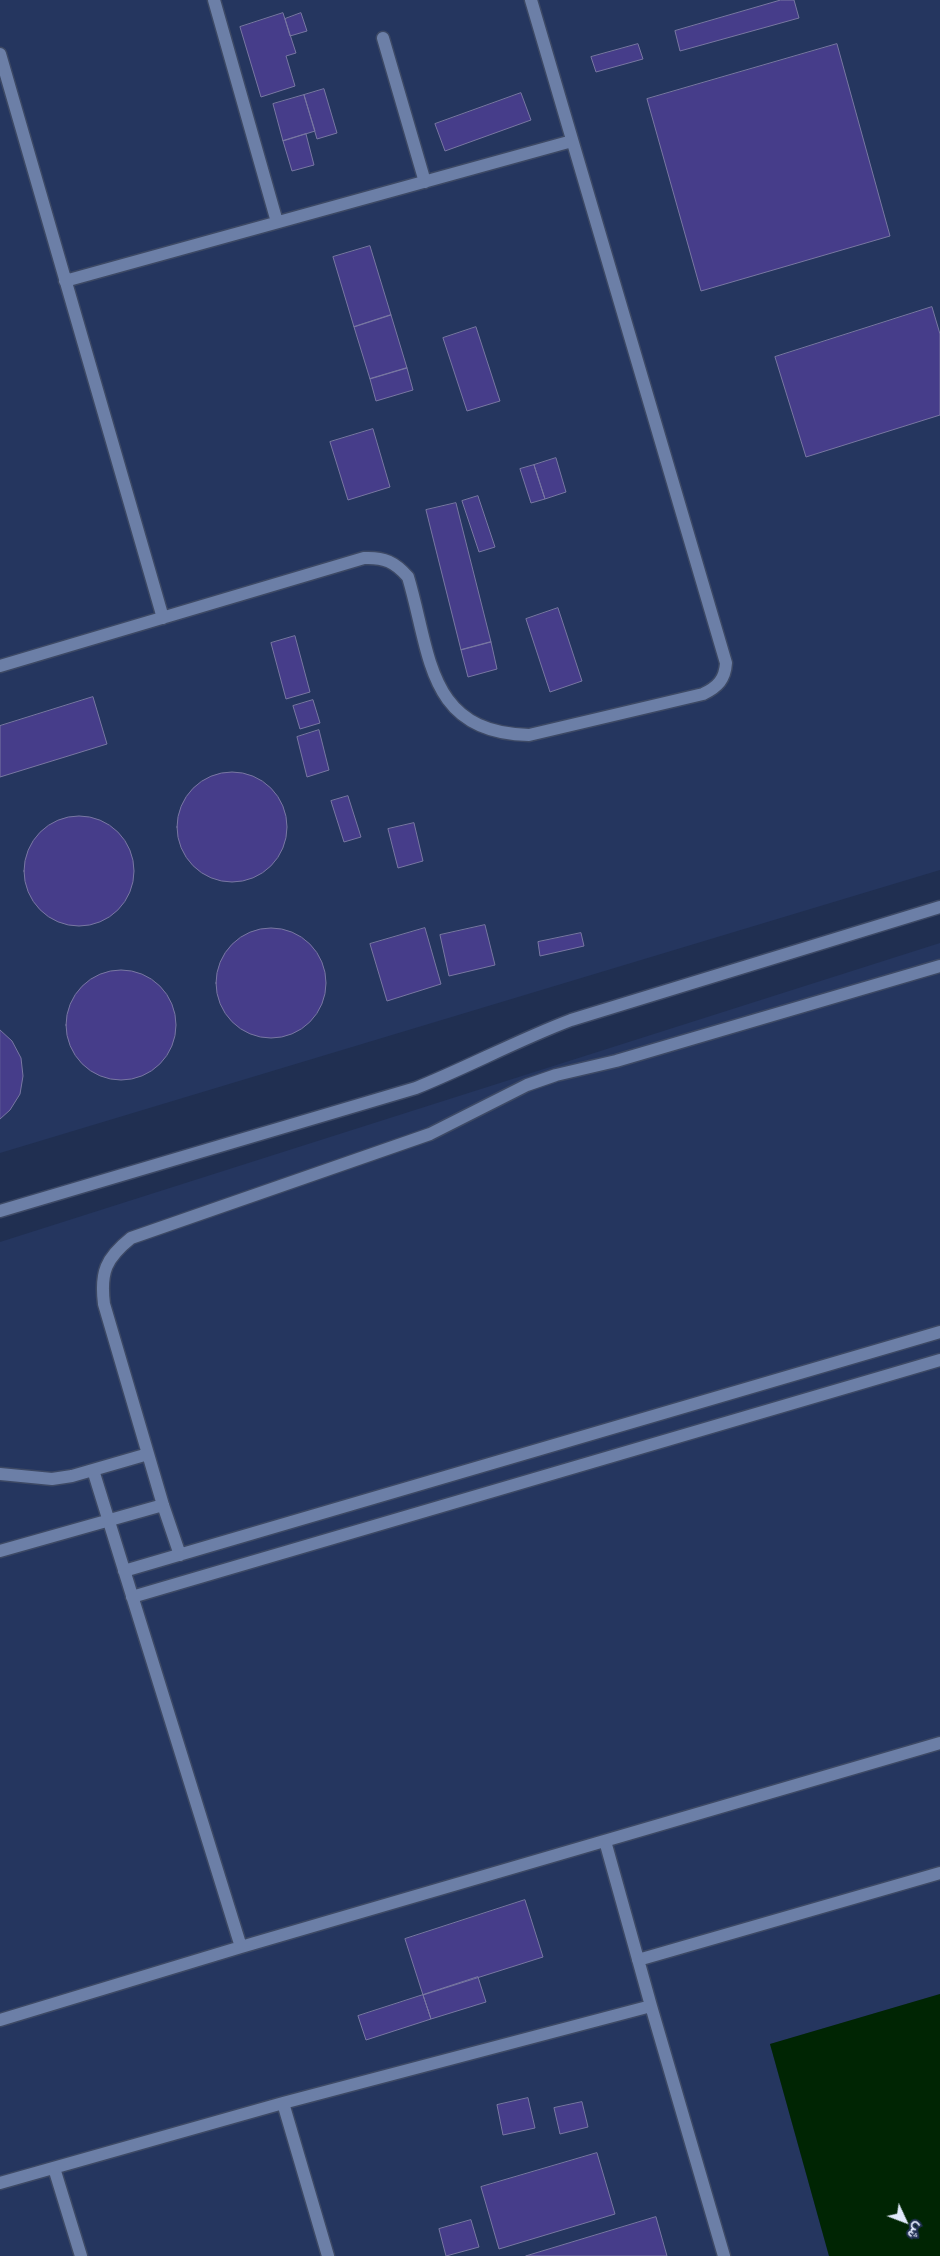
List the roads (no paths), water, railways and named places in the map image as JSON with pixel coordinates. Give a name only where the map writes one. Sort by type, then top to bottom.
[{"type":"lane","points":[[214,0],[277,222]]},
{"type":"lane","points":[[0,666],[364,558],[377,558],[395,564],[408,577],[432,672],[441,691],[454,707],[470,720],[488,730],[529,735],[703,694],[718,685],[723,678],[726,663],[530,0]]},
{"type":"lane","points":[[383,38],[425,182]]},
{"type":"lane","points":[[0,54],[162,618]]},
{"type":"lane","points":[[65,281],[572,141]]},
{"type":"lane","points":[[0,1211],[416,1088],[454,1073],[530,1036],[571,1020],[940,907]]},
{"type":"lane","points":[[180,1555],[163,1505],[104,1304],[102,1285],[106,1266],[116,1250],[131,1238],[430,1134],[520,1089],[556,1075],[616,1061],[940,966]]},
{"type":"lane","points":[[124,1571],[940,1332]]},
{"type":"lane","points":[[132,1597],[940,1360]]},
{"type":"lane","points":[[0,1474],[52,1479],[93,1470],[148,1454]]},
{"type":"lane","points":[[93,1470],[241,1947]]},
{"type":"lane","points":[[0,1551],[163,1505]]},
{"type":"lane","points":[[0,2020],[241,1947],[940,1743]]},
{"type":"lane","points":[[605,1841],[650,2006],[724,2256]]},
{"type":"lane","points":[[638,1960],[940,1873]]},
{"type":"lane","points":[[0,2183],[283,2103],[650,2006]]},
{"type":"lane","points":[[283,2103],[328,2256]]},
{"type":"lane","points":[[54,2168],[81,2256]]}]
